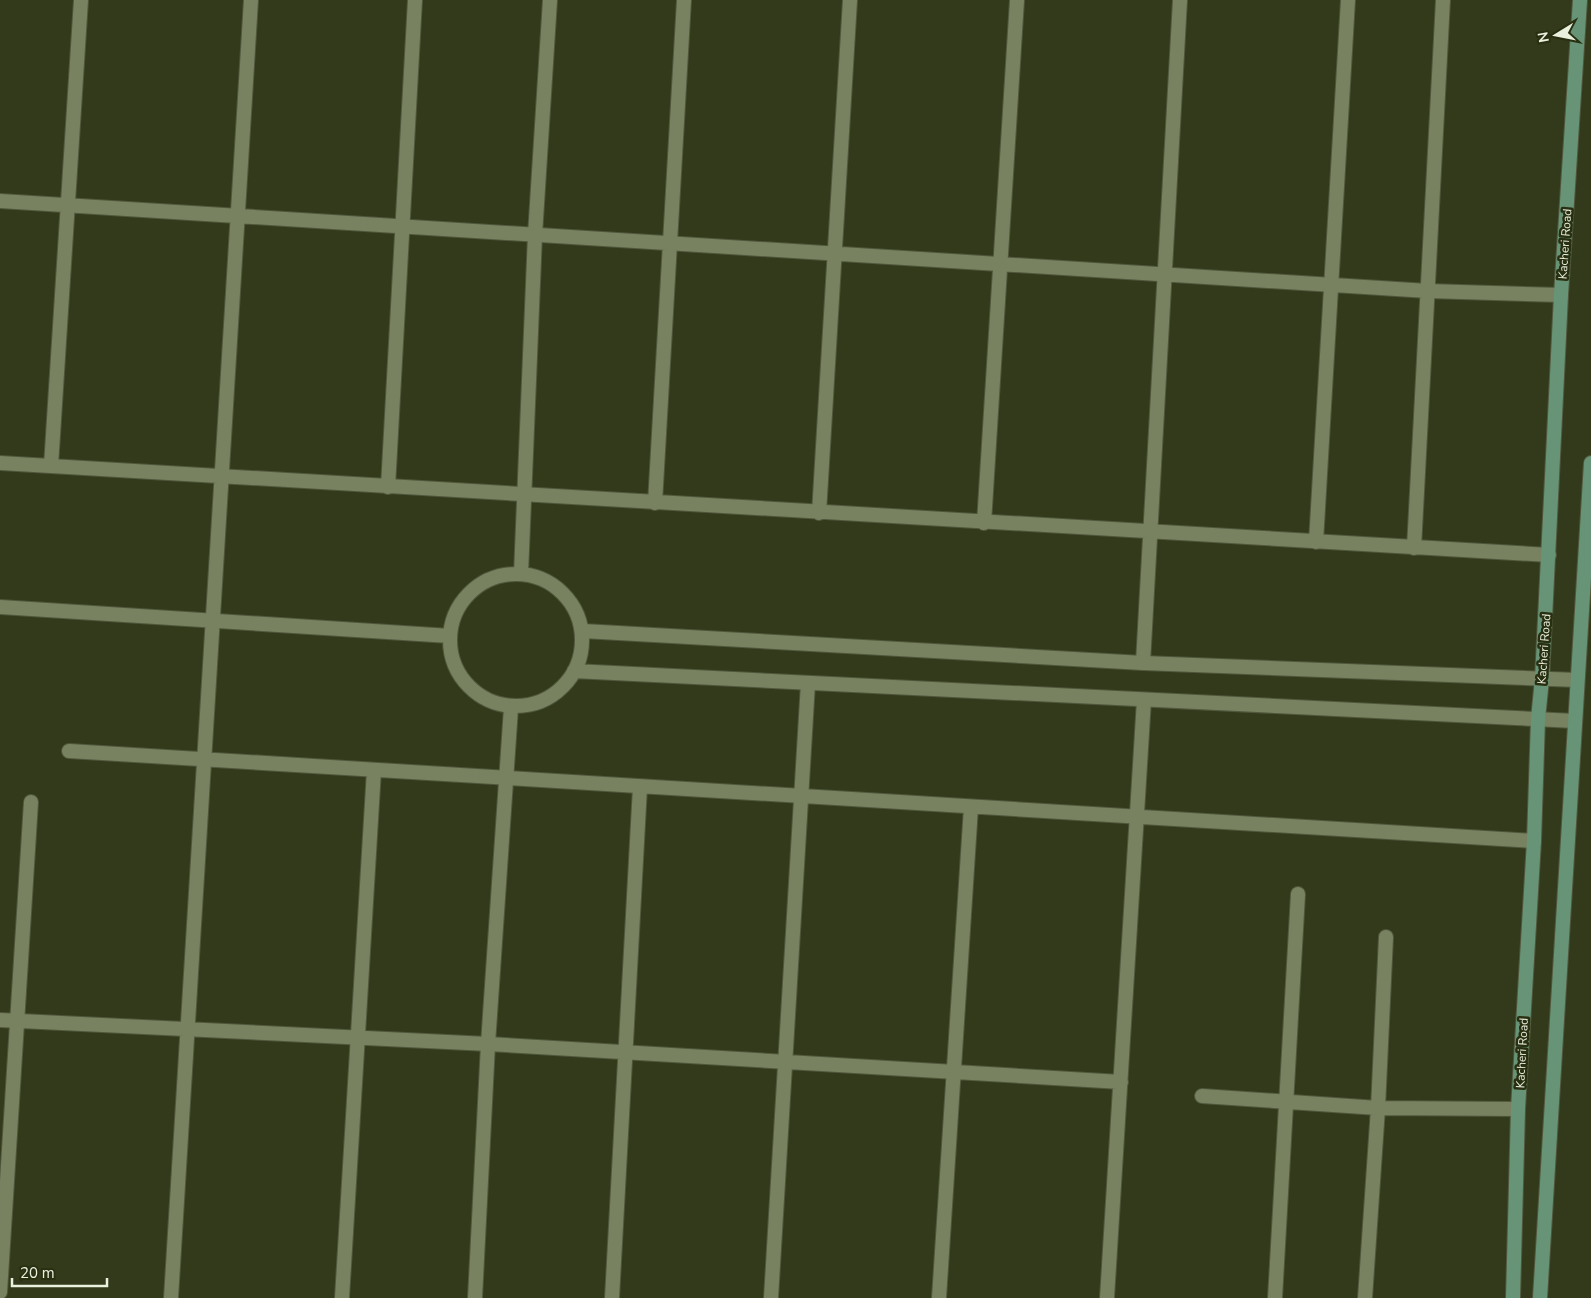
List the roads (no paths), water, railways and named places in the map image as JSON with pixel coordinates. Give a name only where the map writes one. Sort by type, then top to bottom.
[{"type":"main road","name":"Kacheri Road","points":[[1513,1298],[1518,1109],[1534,842],[1538,719],[1549,555],[1561,295],[1580,0]]},
{"type":"main road","points":[[1540,1298],[1591,463]]},
{"type":"street","points":[[51,466],[81,0]]},
{"type":"street","points":[[171,1298],[251,0]]},
{"type":"street","points":[[388,487],[415,0]]},
{"type":"street","points":[[521,574],[526,495],[535,235],[550,0]]},
{"type":"street","points":[[655,503],[684,0]]},
{"type":"street","points":[[819,513],[850,0]]},
{"type":"street","points":[[984,522],[1017,0]]},
{"type":"street","points":[[1143,662],[1180,0]]},
{"type":"street","points":[[1316,542],[1348,0]]},
{"type":"street","points":[[1414,548],[1443,0]]},
{"type":"street","points":[[0,201],[1428,291],[1561,295]]},
{"type":"street","points":[[0,463],[1549,555]]},
{"type":"street","points":[[507,574],[521,574],[551,584],[568,599],[583,632],[578,664],[567,682],[552,696],[533,704],[511,708],[492,702],[474,691],[460,676],[452,656],[450,636],[455,615],[467,596],[485,582],[507,574]]},
{"type":"street","points":[[0,607],[450,636]]},
{"type":"street","points":[[583,632],[1143,662],[1577,680]]},
{"type":"street","points":[[574,671],[1575,721]]},
{"type":"street","points":[[771,1298],[808,683]]},
{"type":"street","points":[[1107,1298],[1144,700]]},
{"type":"street","points":[[476,1298],[488,1044],[511,708]]},
{"type":"street","points":[[69,750],[1534,842]]},
{"type":"street","points":[[342,1298],[374,770]]},
{"type":"street","points":[[612,1298],[640,787]]},
{"type":"street","points":[[0,1292],[31,802]]},
{"type":"street","points":[[939,1298],[971,807]]},
{"type":"street","points":[[1275,1298],[1298,894]]},
{"type":"street","points":[[1365,1298],[1378,1108],[1386,937]]},
{"type":"street","points":[[0,1020],[488,1044],[1121,1082]]},
{"type":"street","points":[[1202,1096],[1378,1108],[1518,1109]]}]
